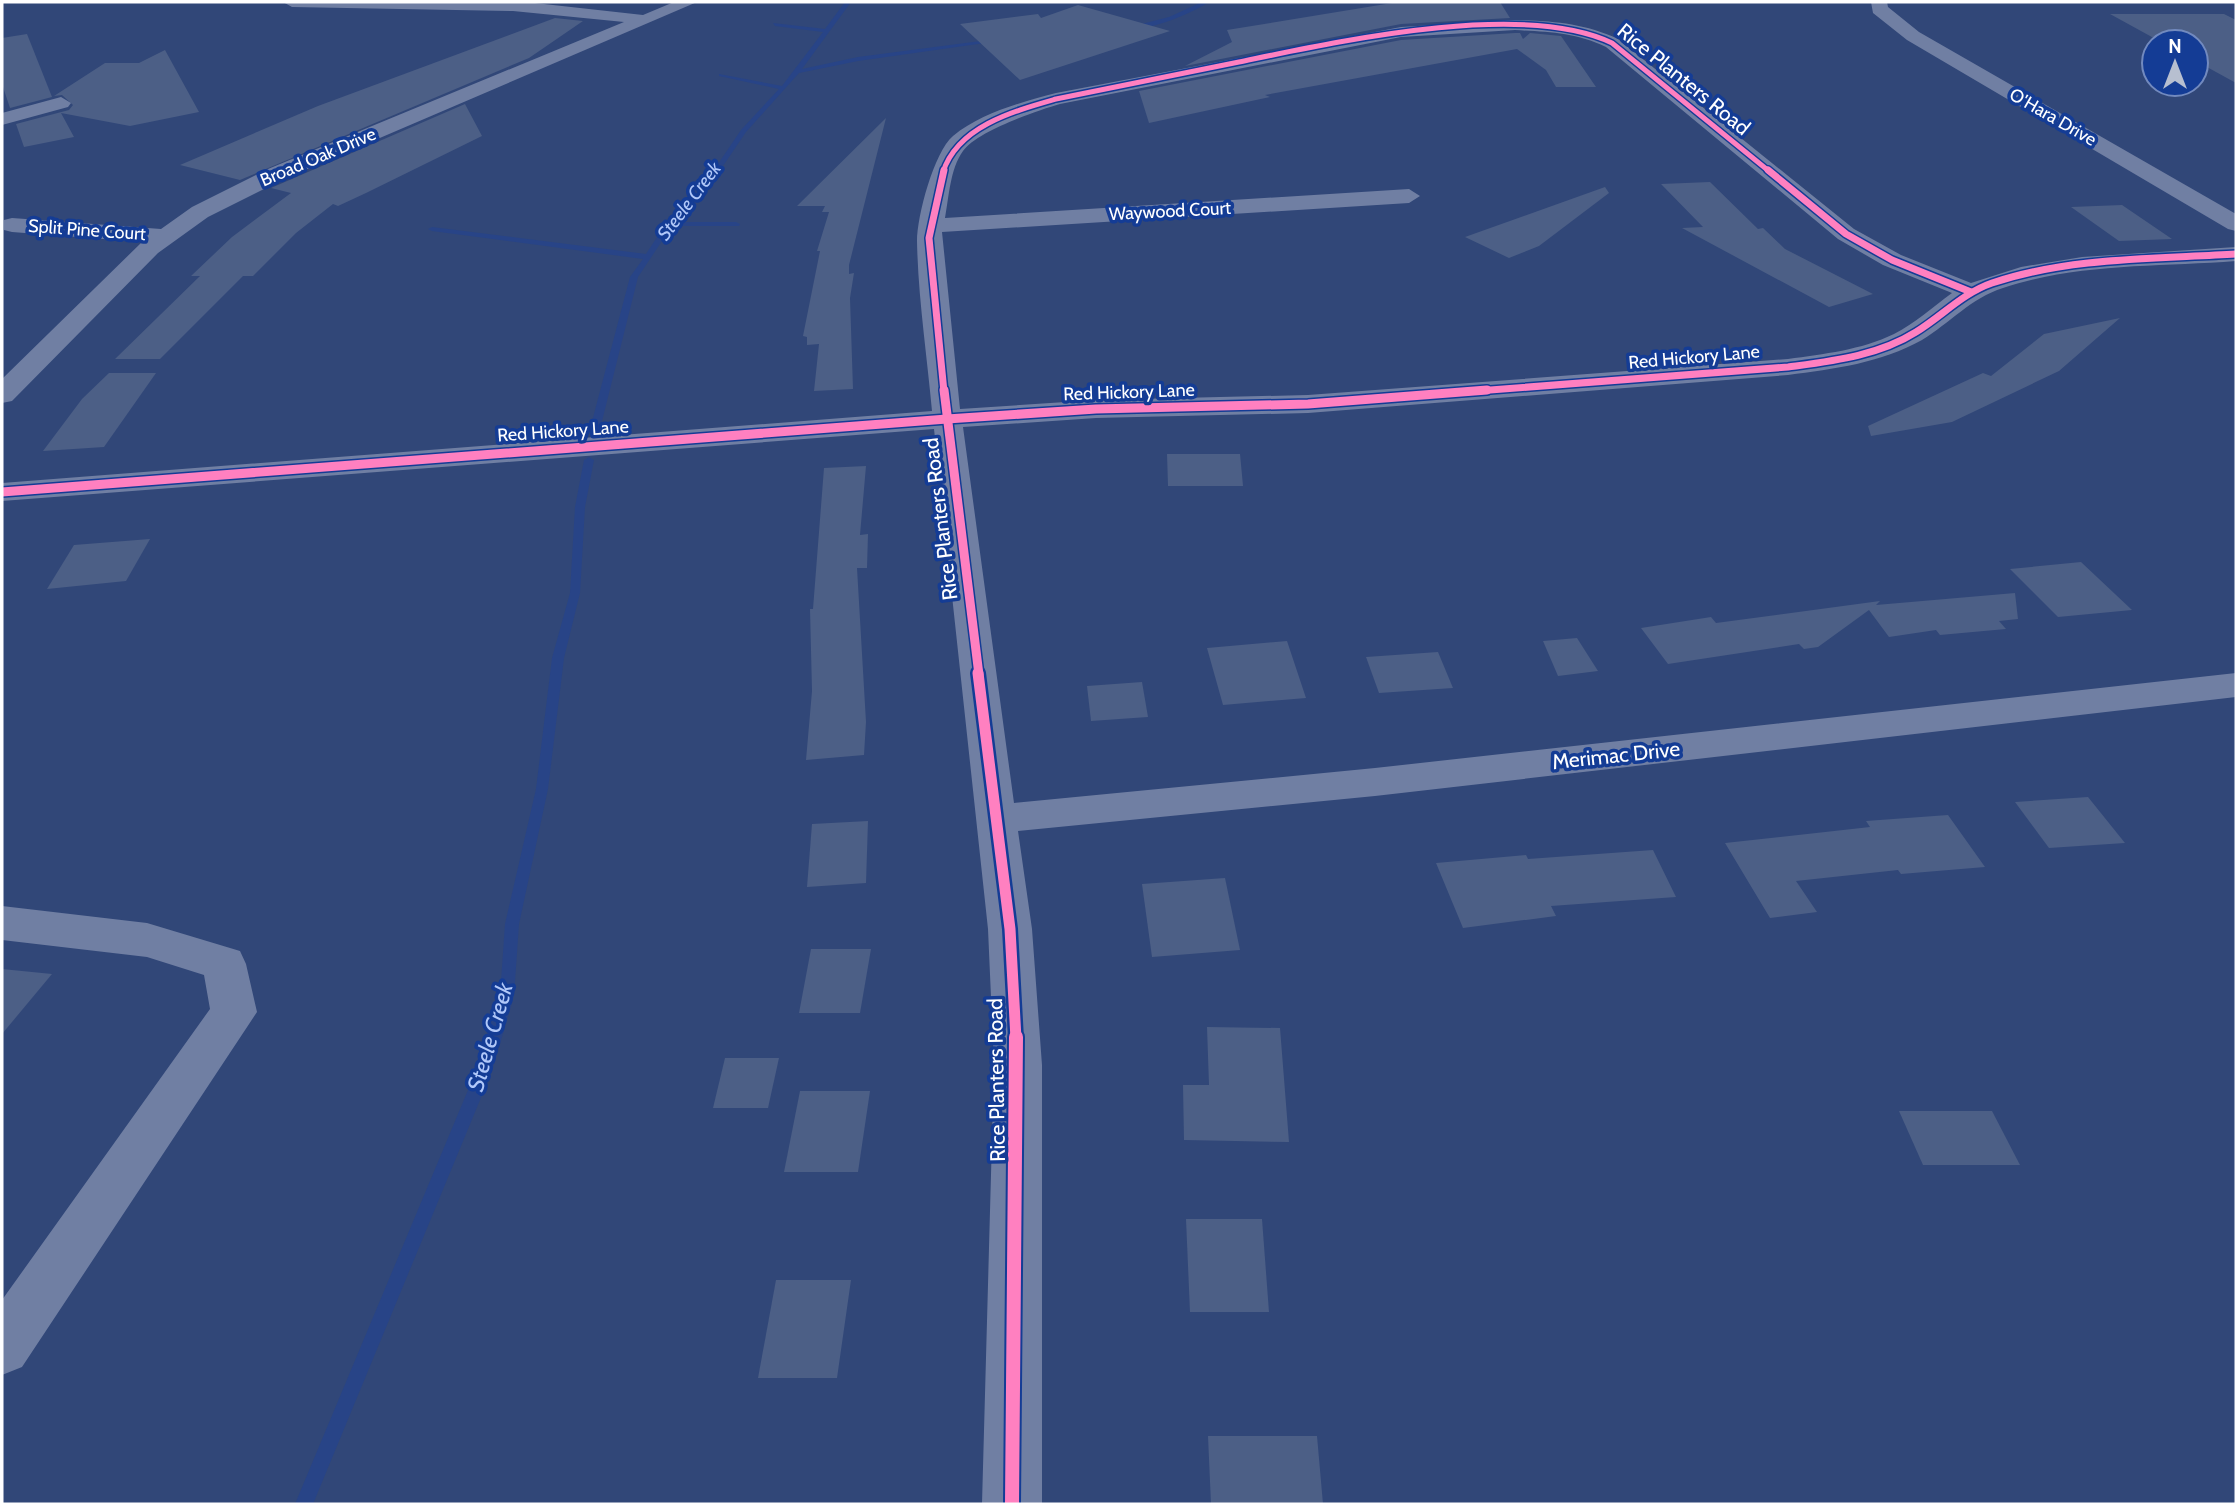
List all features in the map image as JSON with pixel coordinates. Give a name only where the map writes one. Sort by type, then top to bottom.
[{"type":"street","points":[[292,2],[570,9],[644,20]]},
{"type":"street","name":"Broad Oak Drive","points":[[2,395],[163,236],[238,191],[688,2]]},
{"type":"street","name":"O'Hara Drive","points":[[1879,2],[1883,15],[1913,36],[2236,224]]},
{"type":"street","name":"Rice Planters Road","points":[[1012,1504],[1018,1065],[1010,929],[947,419],[929,238],[936,195],[952,150],[974,130],[1015,111],[1056,99],[1364,37],[1437,29],[1548,25],[1581,30],[1612,43],[1846,234],[1892,260],[1971,292]]},
{"type":"street","points":[[2,119],[61,103]]},
{"type":"street","name":"Waywood Court","points":[[931,226],[1409,196]]},
{"type":"street","name":"Split Pine Court","points":[[12,225],[163,236]]},
{"type":"street","name":"Red Hickory Lane","points":[[2,492],[947,419],[1096,410],[1308,404],[1788,367],[1850,357],[1895,343],[1917,332],[1971,292],[2013,277],[2051,269],[2236,254]]},
{"type":"street","name":"Merimac Drive","points":[[996,819],[1375,782],[2236,685]]},
{"type":"street","points":[[2,923],[147,940],[224,964],[234,1012],[2,1348]]},
{"type":"building","points":[[1398,2],[1500,2],[1510,18],[1401,24],[1185,66],[1232,42],[1227,30]]},
{"type":"building","points":[[1078,5],[1170,31],[1020,80],[960,24],[1038,14],[1041,18]]},
{"type":"building","points":[[2110,14],[2224,14],[2236,20],[2236,83],[2210,69],[2210,28],[2140,28],[2140,30]]},
{"type":"building","points":[[555,18],[583,21],[529,58],[240,180],[180,165],[318,106]]},
{"type":"building","points":[[1520,33],[1523,39],[1530,33],[1561,36],[1596,87],[1556,87],[1546,70],[1517,49],[1265,95],[1270,97],[1149,123],[1139,91],[1401,40]]},
{"type":"building","points":[[27,34],[52,97],[10,108],[2,84],[2,38]]},
{"type":"building","points":[[165,50],[199,112],[130,126],[61,113],[74,137],[24,147],[16,124],[69,110],[73,105],[62,95],[54,96],[105,63],[139,63]]},
{"type":"building","points":[[465,104],[482,136],[338,206],[333,204],[296,233],[253,276],[243,276],[160,359],[115,359],[200,276],[191,276],[232,237],[291,193],[271,188]]},
{"type":"building","points":[[886,118],[849,265],[849,274],[854,273],[850,298],[853,389],[814,391],[819,344],[807,345],[807,337],[803,336],[820,251],[817,251],[829,212],[822,212],[825,206],[797,206]]},
{"type":"building","points":[[1710,182],[1758,229],[1763,228],[1785,249],[1873,294],[1829,307],[1682,228],[1703,227],[1661,184]]},
{"type":"building","points":[[1605,187],[1609,193],[1539,246],[1509,258],[1465,237]]},
{"type":"building","points":[[2122,205],[2172,239],[2119,241],[2071,207]]},
{"type":"building","points":[[2120,318],[2059,371],[1952,422],[1871,436],[1868,426],[1983,373],[1991,376],[2044,334]]},
{"type":"building","points":[[109,373],[156,373],[104,447],[43,451],[82,399]]},
{"type":"building","points":[[1167,454],[1240,454],[1243,486],[1168,486]]},
{"type":"building","points":[[866,466],[860,535],[868,534],[867,568],[857,568],[866,722],[864,755],[806,760],[812,691],[810,609],[813,609],[824,468]]},
{"type":"building","points":[[150,539],[126,581],[47,589],[74,545]]},
{"type":"building","points":[[2081,562],[2132,610],[2058,617],[2010,569]]},
{"type":"building","points":[[2015,593],[2018,619],[1999,621],[2006,629],[1940,635],[1936,630],[1889,637],[1869,610],[1818,647],[1804,649],[1799,644],[1668,664],[1641,628],[1711,617],[1716,623],[1880,601],[1876,605]]},
{"type":"building","points":[[1577,638],[1598,671],[1558,676],[1543,641]]},
{"type":"building","points":[[1287,641],[1306,698],[1223,705],[1207,648]]},
{"type":"building","points":[[1438,652],[1453,688],[1379,693],[1366,657]]},
{"type":"building","points":[[1142,682],[1148,717],[1091,721],[1087,686]]},
{"type":"building","points":[[2088,797],[2125,843],[2049,848],[2015,802]]},
{"type":"building","points":[[1948,815],[1985,867],[1901,874],[1898,870],[1796,881],[1817,912],[1770,918],[1725,843],[1870,827],[1866,821]]},
{"type":"building","points":[[868,821],[866,883],[807,887],[812,824]]},
{"type":"building","points":[[1653,850],[1676,897],[1551,906],[1556,916],[1463,928],[1436,863],[1526,855],[1528,859]]},
{"type":"building","points":[[1225,878],[1240,950],[1152,957],[1142,884]]},
{"type":"building","points":[[811,949],[871,949],[860,1013],[799,1013]]},
{"type":"building","points":[[2,969],[52,974],[2,1034]]},
{"type":"building","points":[[1207,1027],[1280,1028],[1289,1142],[1184,1140],[1183,1085],[1209,1085]]},
{"type":"building","points":[[725,1058],[779,1058],[768,1108],[713,1108]]},
{"type":"building","points":[[800,1091],[870,1091],[858,1172],[784,1172]]},
{"type":"building","points":[[1899,1111],[1992,1111],[2020,1165],[1923,1165]]},
{"type":"building","points":[[1186,1219],[1262,1219],[1269,1312],[1190,1312]]},
{"type":"building","points":[[776,1280],[851,1280],[837,1378],[758,1378]]},
{"type":"building","points":[[1208,1436],[1317,1436],[1323,1504],[1211,1504]]},
{"type":"waterway","name":"Steele Creek","points":[[797,72],[848,2]]},
{"type":"waterway","points":[[1133,27],[1171,18],[1206,2]]},
{"type":"waterway","points":[[775,24],[826,31]]},
{"type":"waterway","points":[[797,72],[858,59],[996,41]]},
{"type":"waterway","name":"Steele Creek","points":[[670,224],[721,165],[743,131],[797,72]]},
{"type":"waterway","points":[[721,75],[782,88]]},
{"type":"waterway","name":"Steele Creek","points":[[648,257],[670,224]]},
{"type":"waterway","points":[[670,224],[736,224]]},
{"type":"waterway","points":[[432,229],[648,257]]},
{"type":"waterway","name":"Steele Creek","points":[[594,433],[634,277],[648,257]]},
{"type":"waterway","name":"Steele Creek","points":[[304,1504],[484,1071],[507,996],[512,924],[542,789],[558,658],[575,593],[580,507],[589,460]]},
{"type":"cycle path","points":[[1012,1504],[1018,1065],[1010,929],[947,419],[929,238],[944,169],[952,150],[961,140],[1015,111],[1056,99],[1323,45],[1401,32],[1515,25],[1564,27],[1589,32],[1612,43],[1846,234],[1892,260],[1971,292]]},
{"type":"cycle path","points":[[2,492],[947,419],[1096,409],[1308,404],[1788,367],[1854,356],[1886,347],[1916,332],[1971,292],[2021,275],[2082,264],[2236,254]]}]
